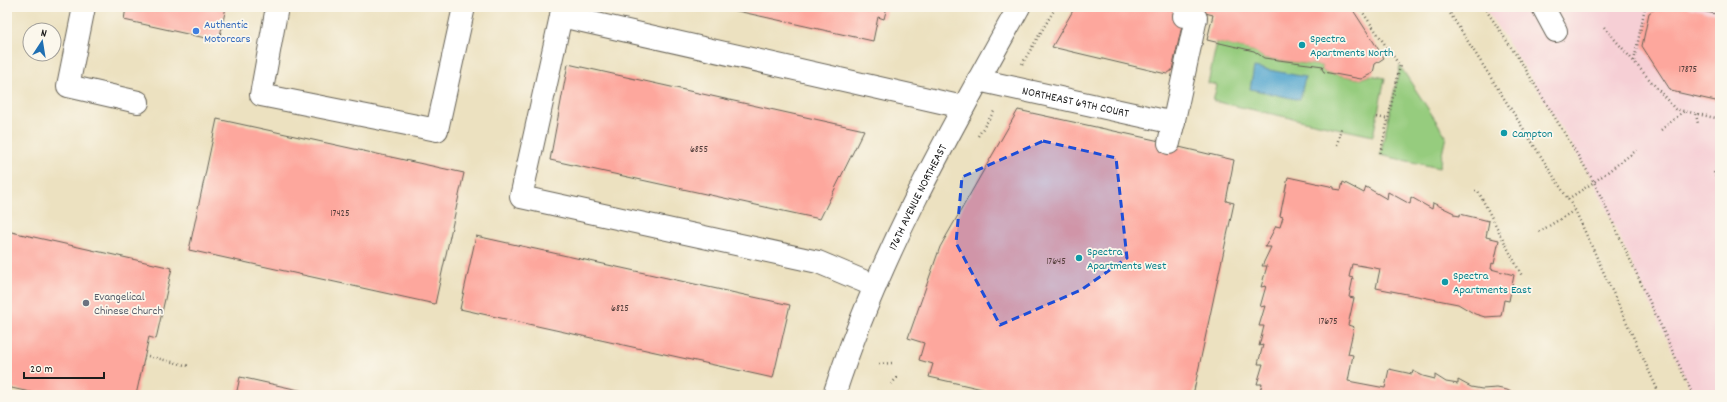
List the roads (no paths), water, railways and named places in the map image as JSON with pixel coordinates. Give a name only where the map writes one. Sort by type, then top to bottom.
[{"type":"street","points":[[84,7],[68,86],[138,102]]},
{"type":"street","points":[[277,7],[261,95],[437,130],[464,7]]},
{"type":"street","name":"176TH AVENUE NORTHEAST","points":[[834,395],[842,370],[875,286],[917,193],[1019,7]]},
{"type":"street","points":[[1543,7],[1556,31],[1562,7]]},
{"type":"street","points":[[875,286],[818,262],[521,197],[562,11],[963,107]]},
{"type":"street","name":"NORTHEAST 69TH COURT","points":[[978,80],[1172,133],[1196,18],[1184,16]]},
{"type":"water","points":[[1254,67],[1305,77],[1300,100],[1250,89]]},
{"type":"place","name":"Authentic Motorcars","points":[[196,31]]},
{"type":"place","name":"Spectra Apartments North","points":[[1302,45]]},
{"type":"place","name":"Campton","points":[[1504,133]]},
{"type":"place","name":"Spectra Apartments West","points":[[1079,258]]},
{"type":"place","name":"Spectra Apartments East","points":[[1445,282]]},
{"type":"place","name":"Evangelical Chinese Church","points":[[86,303]]}]
